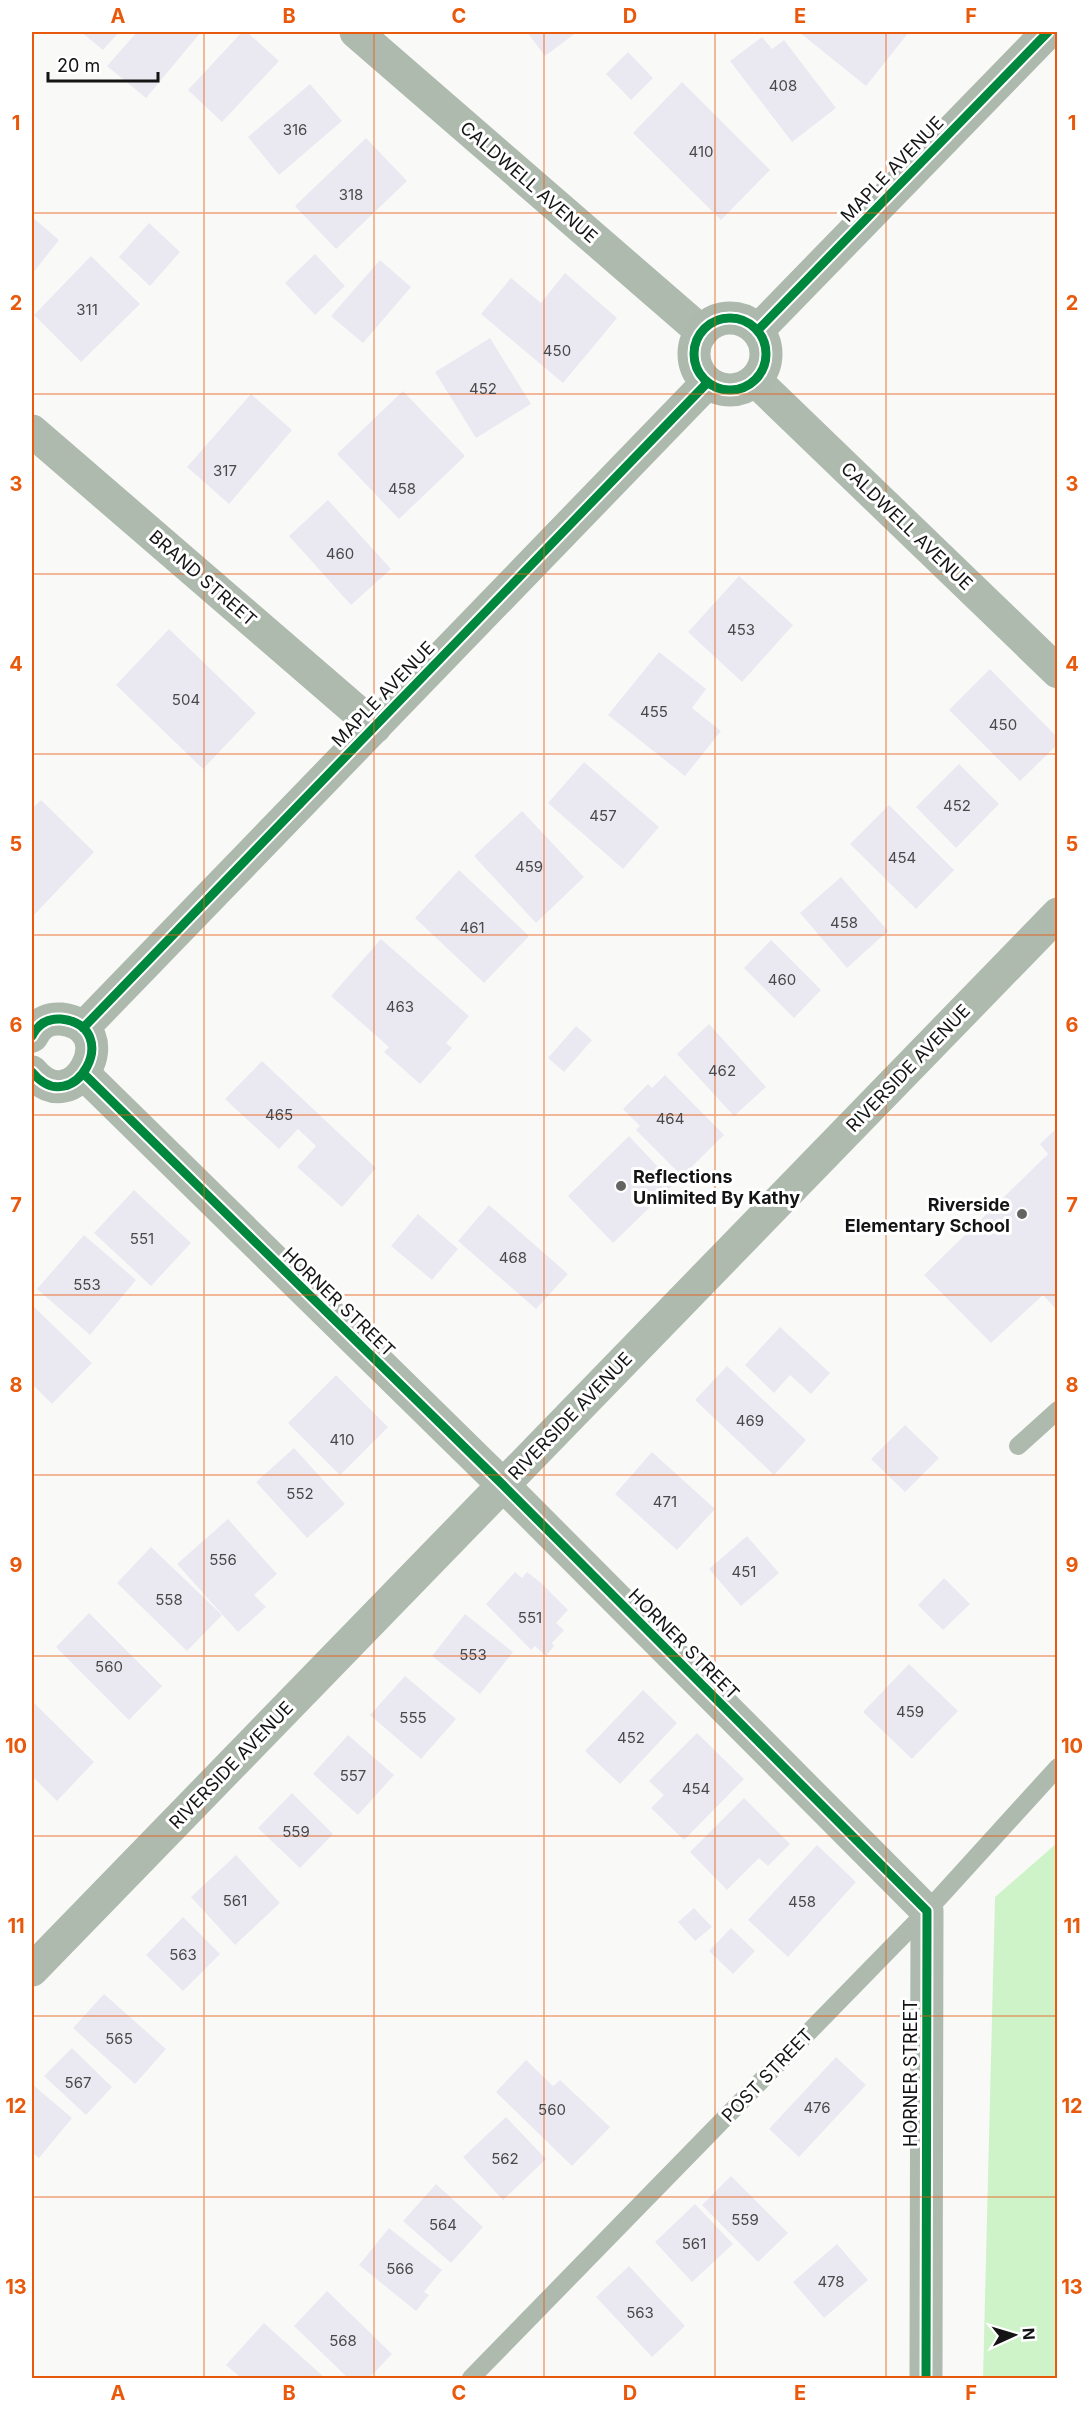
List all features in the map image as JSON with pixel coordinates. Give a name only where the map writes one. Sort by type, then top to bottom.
[{"type":"main road","name":"MAPLE AVENUE","points":[[758,330],[1048,32]]},
{"type":"main road","points":[[730,317],[742,319],[758,330],[766,350],[765,362],[756,381],[738,391],[726,391],[707,383],[697,371],[694,361],[702,332],[712,322],[730,317]]},
{"type":"main road","name":"MAPLE AVENUE","points":[[83,1028],[707,383]]},
{"type":"main road","points":[[33,1031],[52,1019],[68,1020],[83,1028],[89,1036],[92,1051],[91,1060],[84,1074],[71,1084],[51,1085],[33,1076]]},
{"type":"street","name":"CALDWELL AVENUE","points":[[356,32],[702,332]]},
{"type":"street","name":"CALDWELL AVENUE","points":[[756,381],[1058,672]]},
{"type":"street","name":"BRAND STREET","points":[[32,431],[375,726]]},
{"type":"street","name":"RIVERSIDE AVENUE","points":[[32,1970],[1058,914]]},
{"type":"street","name":"HORNER STREET","points":[[84,1074],[503,1485],[927,1911],[926,2379]]},
{"type":"lane","points":[[1018,1446],[1058,1410]]},
{"type":"lane","name":"POST STREET","points":[[471,2379],[927,1911],[1058,1767]]},
{"type":"green space","points":[[1057,1843],[1057,2378],[983,2378],[995,1897]]},
{"type":"building","points":[[81,32],[119,32],[103,50]]},
{"type":"building","points":[[137,32],[201,32],[146,98],[107,66]]},
{"type":"building","points":[[242,32],[247,32],[279,61],[222,122],[188,90]]},
{"type":"building","points":[[527,32],[577,32],[545,56]]},
{"type":"building","points":[[799,32],[909,32],[866,86]]},
{"type":"building","points":[[762,37],[772,49],[784,40],[836,108],[792,142],[730,61]]},
{"type":"building","points":[[628,52],[653,78],[631,100],[606,74]]},
{"type":"building","points":[[682,82],[770,170],[721,220],[633,133]]},
{"type":"building","points":[[310,84],[342,121],[279,175],[248,137]]},
{"type":"building","points":[[366,138],[407,181],[336,249],[295,206]]},
{"type":"building","points":[[32,217],[59,240],[32,274]]},
{"type":"building","points":[[149,223],[180,252],[150,286],[119,257]]},
{"type":"building","points":[[315,254],[345,286],[315,315],[285,283]]},
{"type":"building","points":[[91,256],[140,304],[81,362],[34,315]]},
{"type":"building","points":[[380,260],[411,287],[363,343],[331,316]]},
{"type":"building","points":[[565,273],[617,318],[563,383],[481,314],[511,278],[541,303]]},
{"type":"building","points":[[490,338],[531,404],[476,438],[435,372]]},
{"type":"building","points":[[403,391],[465,456],[399,519],[337,454]]},
{"type":"building","points":[[251,394],[292,430],[229,504],[187,467]]},
{"type":"building","points":[[328,500],[391,569],[351,605],[289,536]]},
{"type":"building","points":[[739,576],[793,625],[742,682],[688,632]]},
{"type":"building","points":[[169,629],[256,713],[203,769],[116,685]]},
{"type":"building","points":[[659,652],[706,689],[692,708],[721,731],[685,776],[608,715]]},
{"type":"building","points":[[990,669],[1058,738],[1058,744],[1020,781],[949,710]]},
{"type":"building","points":[[584,762],[659,827],[623,869],[548,803]]},
{"type":"building","points":[[959,764],[999,804],[956,848],[916,807]]},
{"type":"building","points":[[41,800],[94,852],[32,917],[32,809]]},
{"type":"building","points":[[889,805],[954,870],[916,909],[850,844]]},
{"type":"building","points":[[522,811],[584,877],[536,923],[474,856]]},
{"type":"building","points":[[459,870],[529,936],[484,983],[415,918]]},
{"type":"building","points":[[841,877],[888,931],[847,968],[800,913]]},
{"type":"building","points":[[381,939],[469,1016],[446,1043],[452,1048],[420,1084],[384,1052],[389,1047],[331,996]]},
{"type":"building","points":[[771,940],[821,990],[794,1018],[744,968]]},
{"type":"building","points":[[709,1024],[766,1087],[734,1116],[677,1054]]},
{"type":"building","points":[[576,1026],[592,1040],[564,1072],[548,1058]]},
{"type":"building","points":[[262,1061],[376,1168],[342,1207],[297,1167],[316,1146],[298,1129],[279,1149],[225,1099]]},
{"type":"building","points":[[665,1075],[724,1135],[682,1176],[636,1130],[640,1126],[623,1109],[648,1084],[652,1088]]},
{"type":"building","name":"Riverside Elementary School","points":[[1058,1127],[1058,1311],[1043,1295],[991,1343],[924,1275],[1048,1154],[1040,1144]]},
{"type":"building","points":[[629,1136],[674,1184],[613,1243],[568,1196]]},
{"type":"building","points":[[134,1190],[191,1243],[151,1286],[94,1233]]},
{"type":"building","points":[[489,1205],[568,1274],[536,1309],[458,1241]]},
{"type":"building","points":[[418,1214],[458,1249],[432,1280],[391,1246]]},
{"type":"building","points":[[84,1235],[136,1280],[90,1335],[37,1289]]},
{"type":"building","points":[[32,1305],[92,1363],[52,1404],[32,1384]]},
{"type":"building","points":[[780,1327],[830,1373],[811,1394],[790,1375],[774,1393],[745,1365]]},
{"type":"building","points":[[727,1366],[806,1440],[774,1475],[695,1400]]},
{"type":"building","points":[[336,1375],[388,1427],[340,1475],[288,1423]]},
{"type":"building","points":[[905,1425],[939,1458],[905,1492],[871,1459]]},
{"type":"building","points":[[294,1448],[345,1504],[307,1538],[256,1482]]},
{"type":"building","points":[[652,1452],[715,1509],[677,1550],[615,1494]]},
{"type":"building","points":[[228,1519],[277,1574],[254,1595],[266,1607],[238,1632],[177,1564]]},
{"type":"building","points":[[747,1536],[779,1573],[741,1606],[709,1569]]},
{"type":"building","points":[[151,1547],[222,1615],[187,1651],[117,1583]]},
{"type":"building","points":[[515,1572],[522,1578],[527,1572],[568,1610],[556,1623],[564,1630],[552,1643],[554,1646],[546,1656],[535,1646],[531,1650],[486,1604]]},
{"type":"building","points":[[944,1578],[970,1604],[943,1630],[918,1605]]},
{"type":"building","points":[[89,1613],[162,1686],[129,1720],[56,1647]]},
{"type":"building","points":[[465,1614],[513,1652],[480,1694],[432,1656]]},
{"type":"building","points":[[909,1664],[958,1711],[912,1759],[863,1712]]},
{"type":"building","points":[[405,1676],[456,1719],[421,1759],[370,1715]]},
{"type":"building","points":[[643,1690],[677,1723],[620,1784],[585,1751]]},
{"type":"building","points":[[34,1703],[94,1762],[57,1801],[32,1776],[32,1706]]},
{"type":"building","points":[[697,1733],[744,1779],[684,1840],[651,1808],[664,1795],[649,1781]]},
{"type":"building","points":[[348,1735],[394,1775],[358,1815],[313,1774]]},
{"type":"building","points":[[292,1793],[333,1834],[300,1868],[258,1828]]},
{"type":"building","points":[[744,1798],[790,1844],[768,1866],[759,1858],[727,1890],[690,1852]]},
{"type":"building","points":[[817,1845],[856,1882],[788,1957],[748,1920]]},
{"type":"building","points":[[236,1855],[280,1903],[235,1945],[191,1897]]},
{"type":"building","points":[[694,1908],[712,1927],[695,1941],[678,1922]]},
{"type":"building","points":[[183,1917],[220,1954],[183,1991],[146,1955]]},
{"type":"building","points":[[731,1928],[755,1951],[733,1974],[709,1951]]},
{"type":"building","points":[[104,1994],[166,2049],[135,2084],[73,2028]]},
{"type":"building","points":[[72,2048],[112,2087],[86,2115],[44,2076]]},
{"type":"building","points":[[836,2057],[866,2085],[799,2157],[769,2129]]},
{"type":"building","points":[[526,2060],[553,2086],[560,2080],[610,2127],[572,2166],[496,2092]]},
{"type":"building","points":[[32,2084],[72,2118],[39,2158],[32,2152]]},
{"type":"building","points":[[506,2117],[546,2159],[503,2200],[463,2157]]},
{"type":"building","points":[[731,2176],[788,2233],[758,2262],[702,2205]]},
{"type":"building","points":[[436,2184],[483,2227],[451,2263],[403,2221]]},
{"type":"building","points":[[695,2204],[733,2244],[692,2282],[655,2242]]},
{"type":"building","points":[[389,2228],[442,2270],[424,2292],[429,2295],[416,2311],[359,2265]]},
{"type":"building","points":[[837,2244],[868,2280],[824,2318],[793,2282]]},
{"type":"building","points":[[629,2266],[685,2326],[652,2357],[596,2297]]},
{"type":"building","points":[[327,2291],[392,2354],[369,2378],[348,2378],[294,2326]]},
{"type":"building","points":[[264,2323],[325,2378],[241,2378],[226,2365]]},
{"type":"cycle path","points":[[758,330],[1048,32]]},
{"type":"cycle path","points":[[737,318],[756,328],[764,340],[766,354],[764,368],[756,380],[744,388],[723,390],[704,380],[696,368],[694,347],[704,328],[716,320],[737,318]]},
{"type":"cycle path","points":[[83,1028],[707,383]]},
{"type":"cycle path","points":[[32,1036],[43,1023],[61,1019],[80,1025],[90,1037],[91,1052],[87,1067],[77,1079],[63,1086],[48,1085],[32,1072]]},
{"type":"cycle path","points":[[84,1074],[503,1485],[927,1911],[926,2378]]},
{"type":"place","name":"Reflections Unlimited By Kathy","points":[[621,1186]]},
{"type":"place","name":"Riverside Elementary School","points":[[1022,1214]]}]
